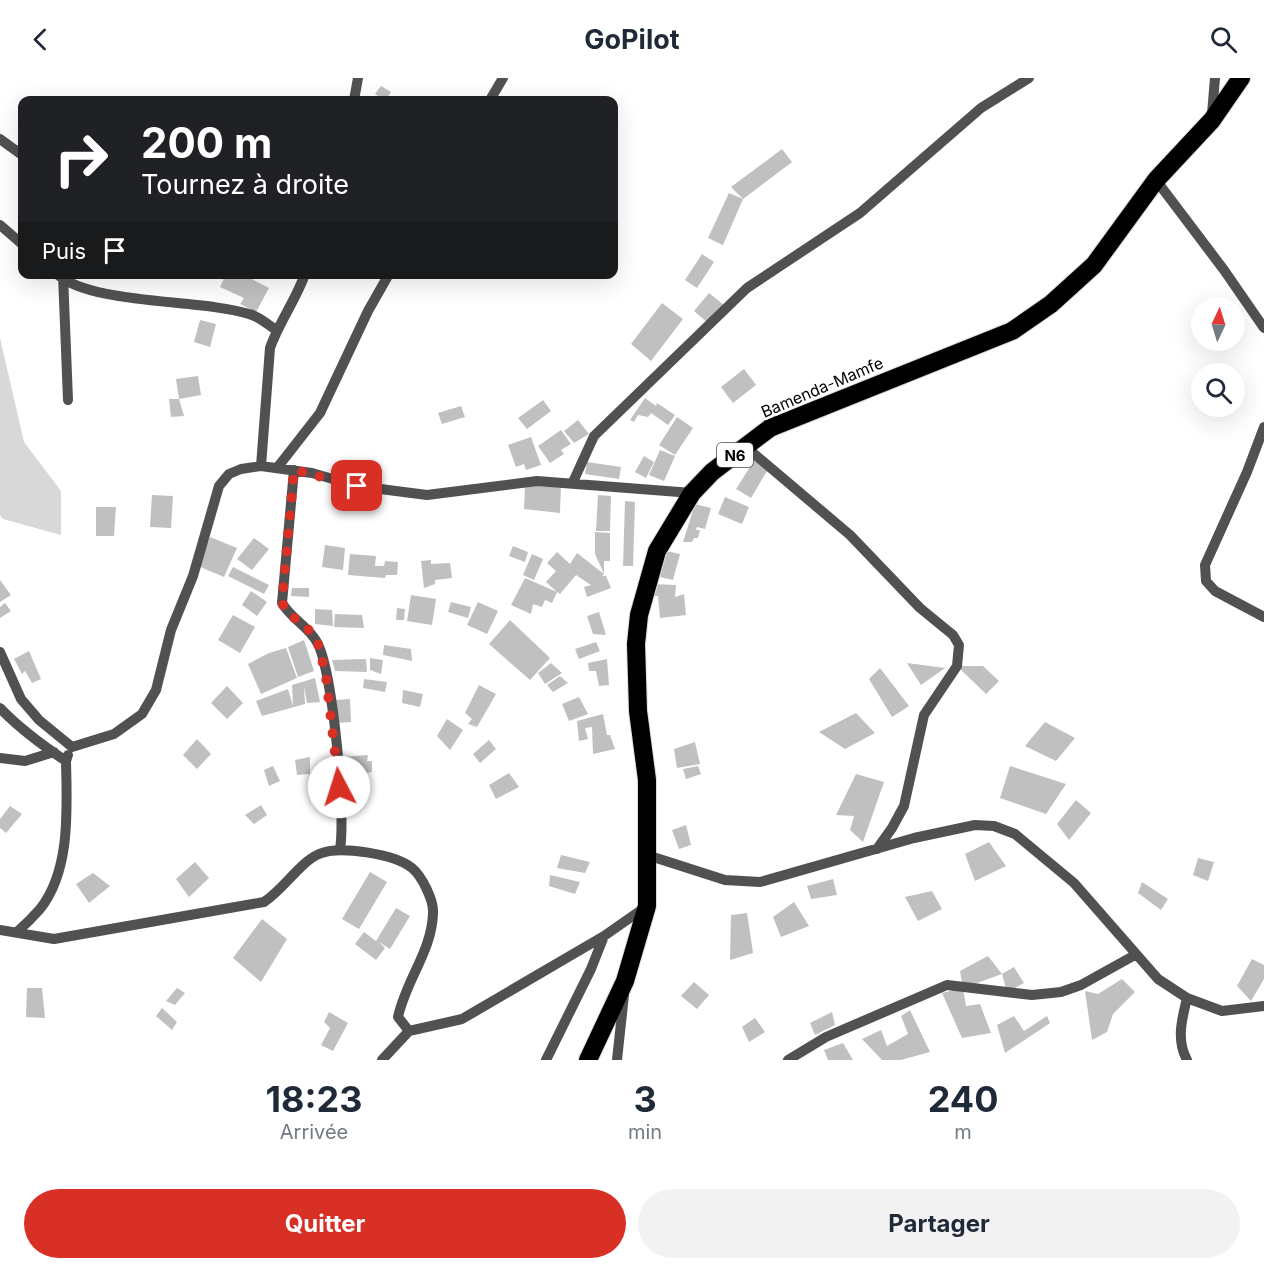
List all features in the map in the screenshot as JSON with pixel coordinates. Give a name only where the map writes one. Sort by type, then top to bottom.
[{"type":"highway","name":"Bamenda-Mamfe","points":[[588,1060],[625,981],[647,906],[647,780],[638,700],[636,644],[639,615],[657,551],[692,493],[712,472],[770,428],[1012,331],[1052,304],[1094,265],[1156,180],[1212,120],[1241,78]]},
{"type":"street","points":[[355,96],[358,78]]},
{"type":"street","points":[[492,96],[503,78]]},
{"type":"street","points":[[573,482],[594,436],[747,288],[860,213],[981,108],[1029,78]]},
{"type":"street","points":[[1212,120],[1215,78]]},
{"type":"street","points":[[0,139],[18,152]]},
{"type":"street","points":[[1156,180],[1224,270],[1264,328]]},
{"type":"street","points":[[0,225],[18,241]]},
{"type":"street","points":[[61,279],[68,400]]},
{"type":"street","points":[[68,279],[104,294],[251,314],[276,330]]},
{"type":"street","points":[[261,466],[270,348],[276,330],[297,296],[303,279]]},
{"type":"street","points":[[277,468],[320,413],[368,311],[386,279]]},
{"type":"street","points":[[1264,427],[1247,472],[1204,565],[1206,581],[1215,591],[1264,617]]},
{"type":"street","points":[[746,447],[850,535],[920,608],[953,635],[959,645],[957,666],[924,715],[914,752],[904,806],[877,849]]},
{"type":"street","points":[[17,932],[41,908],[59,873],[65,826],[66,761],[72,747],[114,734],[142,714],[156,690],[171,630],[193,576],[219,486],[229,474],[241,469],[261,466],[294,470],[357,486],[427,495],[481,490],[507,483],[573,482],[692,493]]},
{"type":"street","points":[[294,470],[282,603],[287,612],[310,631],[319,646],[324,667],[338,772],[342,824],[340,849]]},
{"type":"street","points":[[0,652],[21,699],[39,720],[72,747]]},
{"type":"street","points":[[0,708],[21,730],[66,761]]},
{"type":"street","points":[[0,758],[26,761],[54,752]]},
{"type":"street","points":[[647,855],[725,880],[760,882],[877,849],[975,825],[994,826],[1015,834],[1074,883],[1158,979],[1187,998],[1222,1011],[1264,1006]]},
{"type":"street","points":[[0,930],[54,939],[264,902],[279,893],[303,866],[318,854],[340,849],[385,856],[412,868],[424,884],[434,910],[429,943],[407,985],[398,1017],[409,1031]]},
{"type":"street","points":[[382,1060],[409,1031],[462,1019],[604,936],[647,906]]},
{"type":"street","points":[[546,1060],[591,969],[604,936]]},
{"type":"street","points":[[788,1060],[826,1037],[947,985],[1032,995],[1061,992],[1080,985],[1135,955]]},
{"type":"street","points":[[616,1060],[625,981]]},
{"type":"street","points":[[1187,998],[1180,1030],[1181,1048],[1187,1060]]},
{"type":"shaded area","points":[[0,338],[24,442],[61,491],[61,535],[3,519],[0,515]]},
{"type":"building","points":[[381,86],[391,92],[388,96],[375,94]]},
{"type":"building","points":[[782,149],[792,162],[743,199],[731,187]]},
{"type":"building","points":[[729,193],[743,199],[723,245],[708,238]]},
{"type":"building","points":[[702,254],[714,262],[697,288],[685,280]]},
{"type":"building","points":[[224,279],[252,279],[269,288],[256,312],[240,304],[244,298],[220,287]]},
{"type":"building","points":[[709,293],[724,305],[708,323],[694,311]]},
{"type":"building","points":[[662,303],[683,319],[651,361],[631,344]]},
{"type":"building","points":[[200,320],[216,324],[210,347],[194,342]]},
{"type":"building","points":[[744,369],[756,385],[733,403],[721,387]]},
{"type":"building","points":[[198,376],[201,395],[179,399],[176,379]]},
{"type":"building","points":[[645,398],[675,415],[668,425],[651,413],[648,417],[638,415],[634,422],[630,420]]},
{"type":"building","points":[[169,399],[179,399],[184,416],[171,417]]},
{"type":"building","points":[[543,400],[551,411],[527,429],[518,418]]},
{"type":"building","points":[[461,406],[465,417],[442,424],[438,413]]},
{"type":"building","points":[[677,417],[693,428],[675,455],[659,445]]},
{"type":"building","points":[[578,420],[589,434],[574,443],[564,431]]},
{"type":"building","points":[[561,430],[571,444],[561,450],[564,454],[550,463],[538,446]]},
{"type":"building","points":[[531,437],[541,465],[526,470],[524,464],[516,467],[508,445]]},
{"type":"building","points":[[660,450],[675,456],[664,481],[649,475]]},
{"type":"building","points":[[746,452],[770,466],[751,498],[736,489],[750,467],[740,462]]},
{"type":"building","points":[[644,456],[654,462],[646,478],[635,472]]},
{"type":"building","points":[[587,462],[621,467],[619,479],[585,474]]},
{"type":"building","points":[[561,484],[560,513],[524,509],[525,486]]},
{"type":"building","points":[[152,495],[173,496],[171,528],[150,527]]},
{"type":"building","points":[[598,495],[611,496],[610,531],[596,531]]},
{"type":"building","points":[[725,497],[749,507],[742,524],[718,514]]},
{"type":"building","points":[[625,501],[635,502],[633,566],[623,566]]},
{"type":"building","points":[[695,504],[711,508],[705,529],[697,527],[696,530],[700,530],[698,538],[694,538],[692,542],[683,542]]},
{"type":"building","points":[[96,507],[116,507],[114,536],[96,536]]},
{"type":"building","points":[[595,532],[610,533],[610,561],[604,561],[604,574],[595,554]]},
{"type":"building","points":[[210,537],[237,548],[224,577],[198,566]]},
{"type":"building","points":[[254,538],[269,549],[252,570],[237,559]]},
{"type":"building","points":[[325,545],[345,548],[343,570],[322,567]]},
{"type":"building","points":[[513,546],[528,552],[525,562],[509,556]]},
{"type":"building","points":[[666,551],[680,554],[673,580],[660,577]]},
{"type":"building","points":[[557,552],[570,564],[577,553],[604,574],[602,576],[606,576],[611,588],[587,597],[584,587],[591,585],[576,575],[560,594],[546,582],[556,571],[547,563]]},
{"type":"building","points":[[350,554],[376,556],[375,566],[384,566],[385,561],[398,562],[397,575],[386,575],[385,578],[348,575]]},
{"type":"building","points":[[532,554],[543,559],[534,580],[523,575]]},
{"type":"building","points":[[431,560],[431,564],[450,563],[452,578],[435,580],[435,584],[424,588],[421,561]]},
{"type":"building","points":[[233,567],[269,585],[264,594],[228,576]]},
{"type":"building","points":[[525,578],[557,592],[552,603],[545,600],[542,607],[533,604],[531,614],[511,605]]},
{"type":"building","points":[[0,580],[11,595],[0,602]]},
{"type":"building","points":[[651,584],[676,585],[675,597],[684,594],[686,615],[660,618],[658,596],[650,596]]},
{"type":"building","points":[[292,588],[309,588],[309,597],[291,596]]},
{"type":"building","points":[[251,591],[267,602],[257,616],[242,605]]},
{"type":"building","points":[[411,595],[436,599],[432,625],[407,621]]},
{"type":"building","points":[[451,602],[471,607],[468,618],[448,612]]},
{"type":"building","points":[[478,602],[498,611],[487,634],[467,625]]},
{"type":"building","points":[[5,603],[11,611],[0,618],[0,607]]},
{"type":"building","points":[[397,608],[405,609],[404,620],[396,620]]},
{"type":"building","points":[[315,609],[332,610],[333,626],[315,624]]},
{"type":"building","points":[[599,612],[606,635],[593,634],[587,616]]},
{"type":"building","points":[[335,614],[362,615],[364,628],[334,627]]},
{"type":"building","points":[[233,615],[255,627],[240,653],[218,640]]},
{"type":"building","points":[[510,620],[550,658],[530,680],[489,644]]},
{"type":"building","points":[[304,640],[314,671],[298,677],[288,647]]},
{"type":"building","points":[[596,642],[600,651],[579,659],[575,649]]},
{"type":"building","points":[[384,645],[411,649],[412,661],[383,655]]},
{"type":"building","points":[[286,648],[297,678],[261,694],[248,664],[269,653]]},
{"type":"building","points":[[29,651],[41,679],[32,683],[25,671],[22,674],[14,659]]},
{"type":"building","points":[[370,658],[383,660],[381,674],[370,670]]},
{"type":"building","points":[[366,659],[367,672],[335,671],[332,660]]},
{"type":"building","points":[[607,659],[609,685],[599,686],[596,671],[589,671],[588,663]]},
{"type":"building","points":[[551,663],[562,673],[545,684],[538,673]]},
{"type":"building","points":[[907,663],[945,668],[921,685]]},
{"type":"building","points":[[957,666],[983,666],[999,681],[986,694]]},
{"type":"building","points":[[880,668],[909,706],[892,717],[869,679]]},
{"type":"building","points":[[560,676],[568,683],[553,692],[547,685]]},
{"type":"building","points":[[315,678],[320,702],[307,703],[304,686],[305,704],[262,716],[256,701],[288,689],[293,706],[292,685]]},
{"type":"building","points":[[364,679],[387,682],[385,692],[363,688]]},
{"type":"building","points":[[479,685],[496,694],[477,727],[468,724],[472,719],[465,713]]},
{"type":"building","points":[[227,686],[243,703],[227,719],[211,703]]},
{"type":"building","points":[[403,690],[423,694],[420,707],[402,703]]},
{"type":"building","points":[[579,697],[588,714],[569,721],[562,704]]},
{"type":"building","points":[[350,699],[351,722],[336,723],[335,700]]},
{"type":"building","points":[[856,713],[875,733],[845,749],[819,732]]},
{"type":"building","points":[[603,714],[607,735],[610,735],[615,749],[593,754],[592,727],[585,728],[588,739],[579,741],[577,721]]},
{"type":"building","points":[[447,719],[463,730],[450,750],[437,736]]},
{"type":"building","points":[[1045,722],[1075,738],[1056,761],[1025,746]]},
{"type":"building","points":[[197,739],[211,754],[197,769],[183,755]]},
{"type":"building","points":[[489,740],[496,749],[480,763],[473,754]]},
{"type":"building","points":[[695,742],[700,764],[677,768],[674,749]]},
{"type":"building","points":[[368,755],[367,761],[372,761],[372,772],[366,773],[367,780],[342,782],[343,757]]},
{"type":"building","points":[[310,757],[310,774],[297,775],[295,760]]},
{"type":"building","points":[[273,766],[280,781],[269,786],[264,770]]},
{"type":"building","points":[[698,766],[701,774],[686,779],[683,769]]},
{"type":"building","points":[[1010,766],[1066,784],[1046,814],[1000,798]]},
{"type":"building","points":[[509,773],[519,787],[496,799],[489,785]]},
{"type":"building","points":[[856,774],[884,782],[863,842],[850,830],[854,816],[836,815]]},
{"type":"building","points":[[1076,800],[1091,813],[1069,840],[1057,824]]},
{"type":"building","points":[[261,805],[267,815],[254,824],[245,815]]},
{"type":"building","points":[[10,806],[22,814],[6,833],[0,828],[0,819]]},
{"type":"building","points":[[686,825],[691,845],[679,849],[672,830]]},
{"type":"building","points":[[989,842],[1006,866],[975,881],[965,854]]},
{"type":"building","points":[[561,855],[590,862],[585,873],[557,868]]},
{"type":"building","points":[[1198,858],[1214,862],[1208,881],[1193,875]]},
{"type":"building","points":[[195,862],[209,878],[189,897],[176,879]]},
{"type":"building","points":[[370,872],[387,882],[359,929],[342,919]]},
{"type":"building","points":[[93,873],[110,886],[89,903],[76,884]]},
{"type":"building","points":[[550,875],[580,882],[575,894],[549,886]]},
{"type":"building","points":[[833,879],[837,895],[811,899],[807,886]]},
{"type":"building","points":[[1142,882],[1168,899],[1161,910],[1138,893]]},
{"type":"building","points":[[932,891],[942,909],[918,921],[905,897]]},
{"type":"building","points":[[794,902],[809,926],[781,937],[773,917]]},
{"type":"building","points":[[396,908],[410,916],[390,949],[379,942],[385,948],[376,960],[355,944],[364,932],[376,941]]},
{"type":"building","points":[[747,913],[753,953],[730,960],[731,915]]},
{"type":"building","points":[[262,919],[287,939],[261,982],[233,958]]},
{"type":"building","points":[[988,956],[1002,974],[963,988],[960,971]]},
{"type":"building","points":[[1252,959],[1264,965],[1264,979],[1251,1001],[1237,986]]},
{"type":"building","points":[[1014,967],[1024,983],[1007,992],[1002,974]]},
{"type":"building","points":[[1122,979],[1135,992],[1113,1014],[1107,1032],[1092,1040],[1085,991],[1098,994]]},
{"type":"building","points":[[694,982],[709,995],[697,1009],[681,996]]},
{"type":"building","points":[[27,988],[42,988],[45,1018],[26,1017]]},
{"type":"building","points":[[177,988],[185,993],[175,1005],[166,1001]]},
{"type":"building","points":[[963,988],[966,1006],[980,1004],[991,1033],[962,1038],[942,993]]},
{"type":"building","points":[[162,1008],[177,1022],[172,1030],[156,1016]]},
{"type":"building","points":[[910,1010],[930,1052],[901,1060],[882,1060],[862,1039],[881,1030],[887,1046],[908,1034],[901,1016]]},
{"type":"building","points":[[329,1012],[348,1023],[333,1051],[321,1045],[330,1028],[324,1022]]},
{"type":"building","points":[[832,1012],[835,1025],[815,1035],[810,1023]]},
{"type":"building","points":[[1014,1016],[1024,1031],[1047,1016],[1050,1023],[1005,1053],[997,1025]]},
{"type":"building","points":[[755,1018],[765,1032],[749,1042],[742,1027]]},
{"type":"building","points":[[843,1043],[853,1060],[828,1060],[824,1050]]},
{"type":"route","points":[[339,787],[326,677],[319,646],[310,631],[287,612],[282,603],[282,580],[294,470],[357,486]]}]
